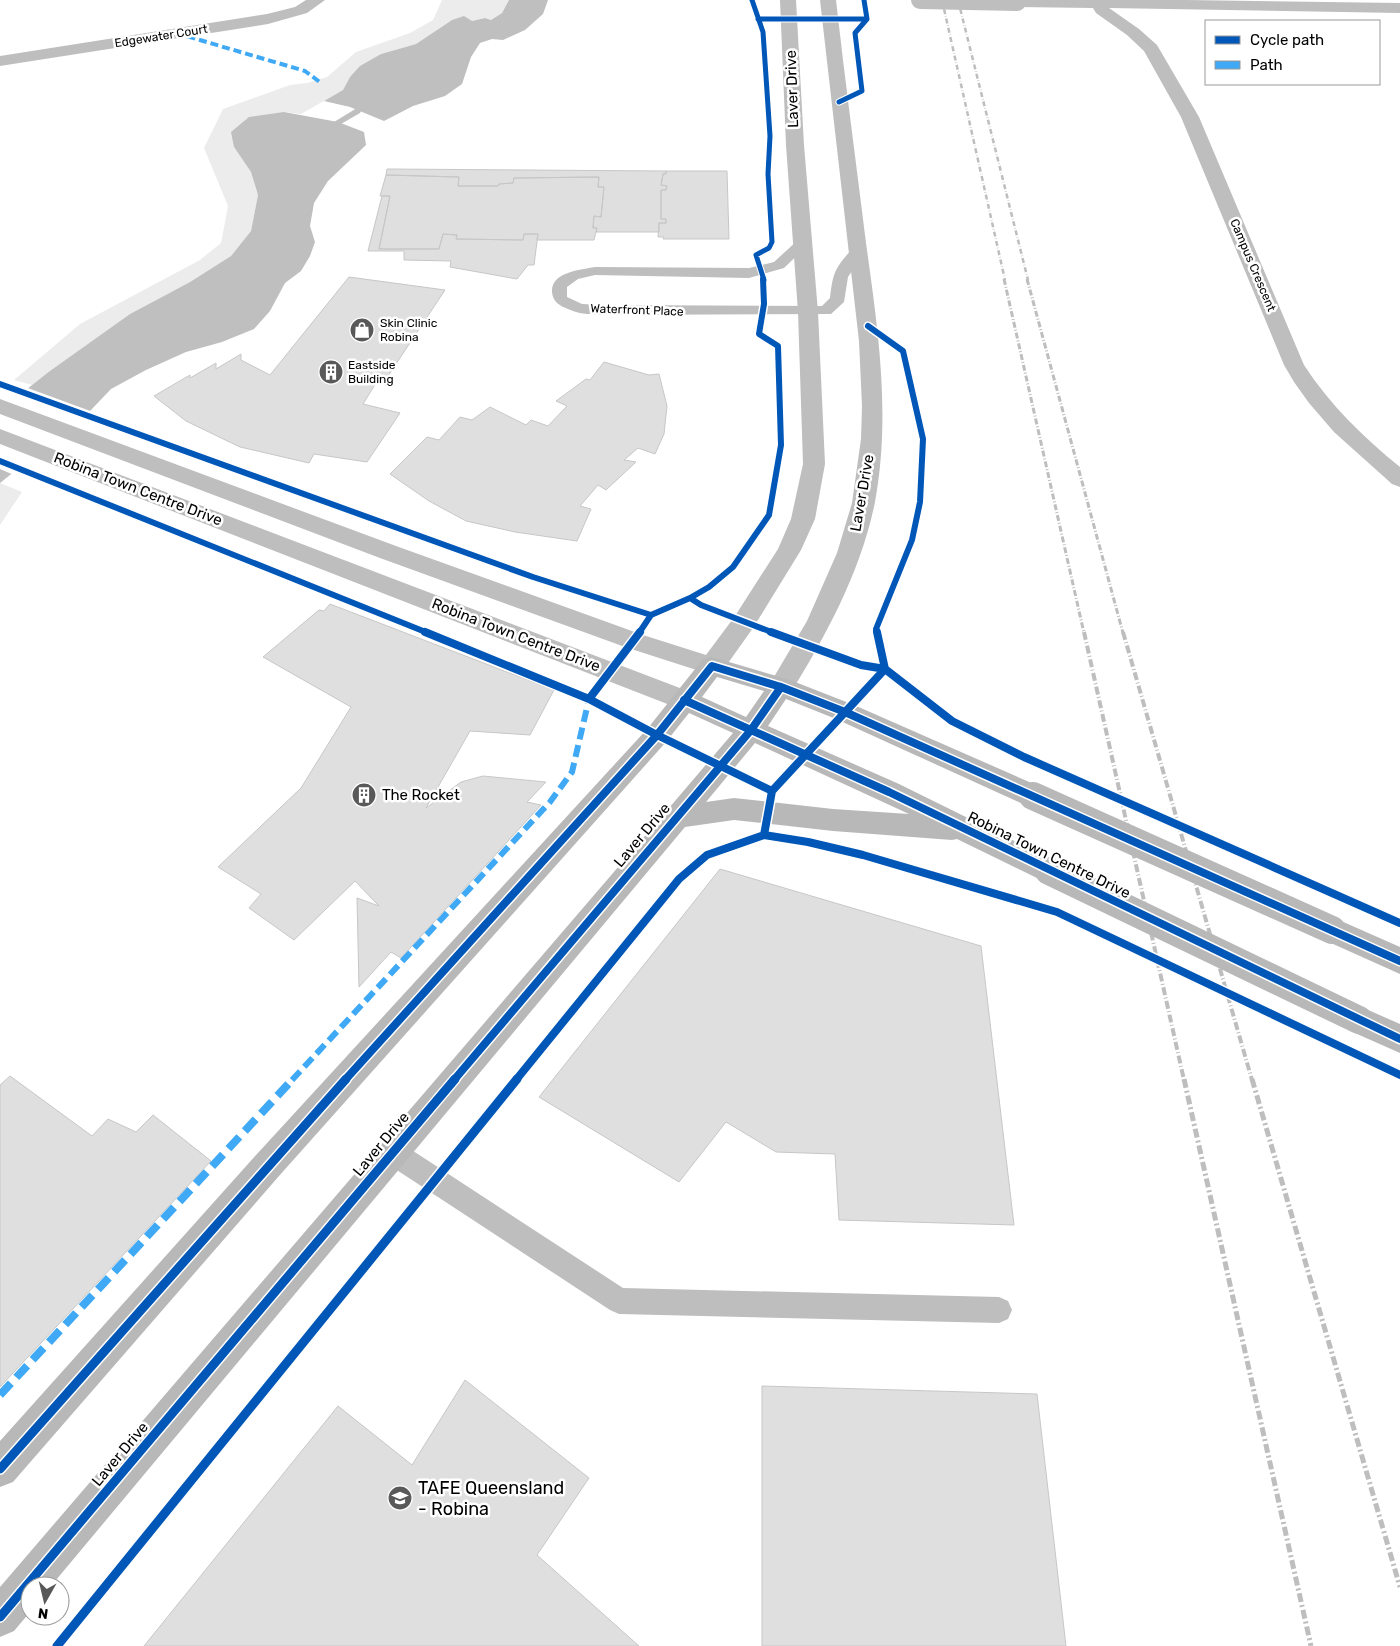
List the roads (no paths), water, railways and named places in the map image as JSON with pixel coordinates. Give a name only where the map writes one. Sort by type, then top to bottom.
[{"type":"main road","name":"Robina Town Centre Drive","points":[[712,666],[780,687],[845,712],[1400,960]]},
{"type":"main road","name":"Laver Drive","points":[[0,1469],[262,1172],[657,735],[712,666]]},
{"type":"main road","name":"Laver Drive","points":[[0,1617],[751,730],[780,687]]},
{"type":"main road","name":"Robina Town Centre Drive","points":[[684,700],[966,830],[1400,1039]]},
{"type":"main road","points":[[675,818],[734,808],[833,820],[966,830]]},
{"type":"street","name":"Edgewater Court","points":[[0,61],[277,17],[301,10],[317,0]]},
{"type":"street","name":"Laver Drive","points":[[712,666],[744,622],[790,550],[803,519],[814,464],[808,312],[795,145],[788,0]]},
{"type":"street","name":"Laver Drive","points":[[780,687],[807,646],[830,604],[850,552],[864,502],[872,425],[868,326],[839,102],[828,0]]},
{"type":"street","points":[[920,0],[1400,8]]},
{"type":"street","name":"Campus Crescent","points":[[1099,3],[1107,14],[1133,32],[1158,57],[1190,117],[1294,365],[1304,382],[1335,422],[1400,479]]},
{"type":"street","points":[[1133,32],[1134,22],[1142,4]]},
{"type":"street","name":"Robina Town Centre Drive","points":[[0,406],[424,565],[634,641],[712,666]]},
{"type":"street","name":"Robina Town Centre Drive","points":[[0,436],[684,700]]},
{"type":"lane","name":"Waterfront Place","points":[[804,243],[779,265],[748,273],[595,271],[573,276],[559,285],[560,299],[579,308],[605,310],[826,311],[836,304],[839,294],[838,279],[858,251]]},
{"type":"lane","points":[[392,1152],[619,1301],[999,1310]]},
{"type":"waterway","points":[[338,122],[357,111]]},
{"type":"railway","points":[[942,0],[1005,280]]},
{"type":"railway","points":[[958,0],[1028,280]]},
{"type":"railway","points":[[1004,279],[1084,633]]},
{"type":"railway","points":[[1027,279],[1123,633]]},
{"type":"railway","points":[[1084,632],[1184,1080]]},
{"type":"railway","points":[[1123,632],[1252,1080]]},
{"type":"railway","points":[[1184,1079],[1311,1646]]},
{"type":"railway","points":[[1252,1079],[1400,1587]]},
{"type":"place","name":"Skin Clinic Robina","points":[[362,330]]},
{"type":"place","name":"Eastside Building","points":[[331,372]]},
{"type":"place","name":"The Rocket","points":[[364,795]]},
{"type":"place","name":"TAFE Queensland - Robina","points":[[400,1498]]}]
